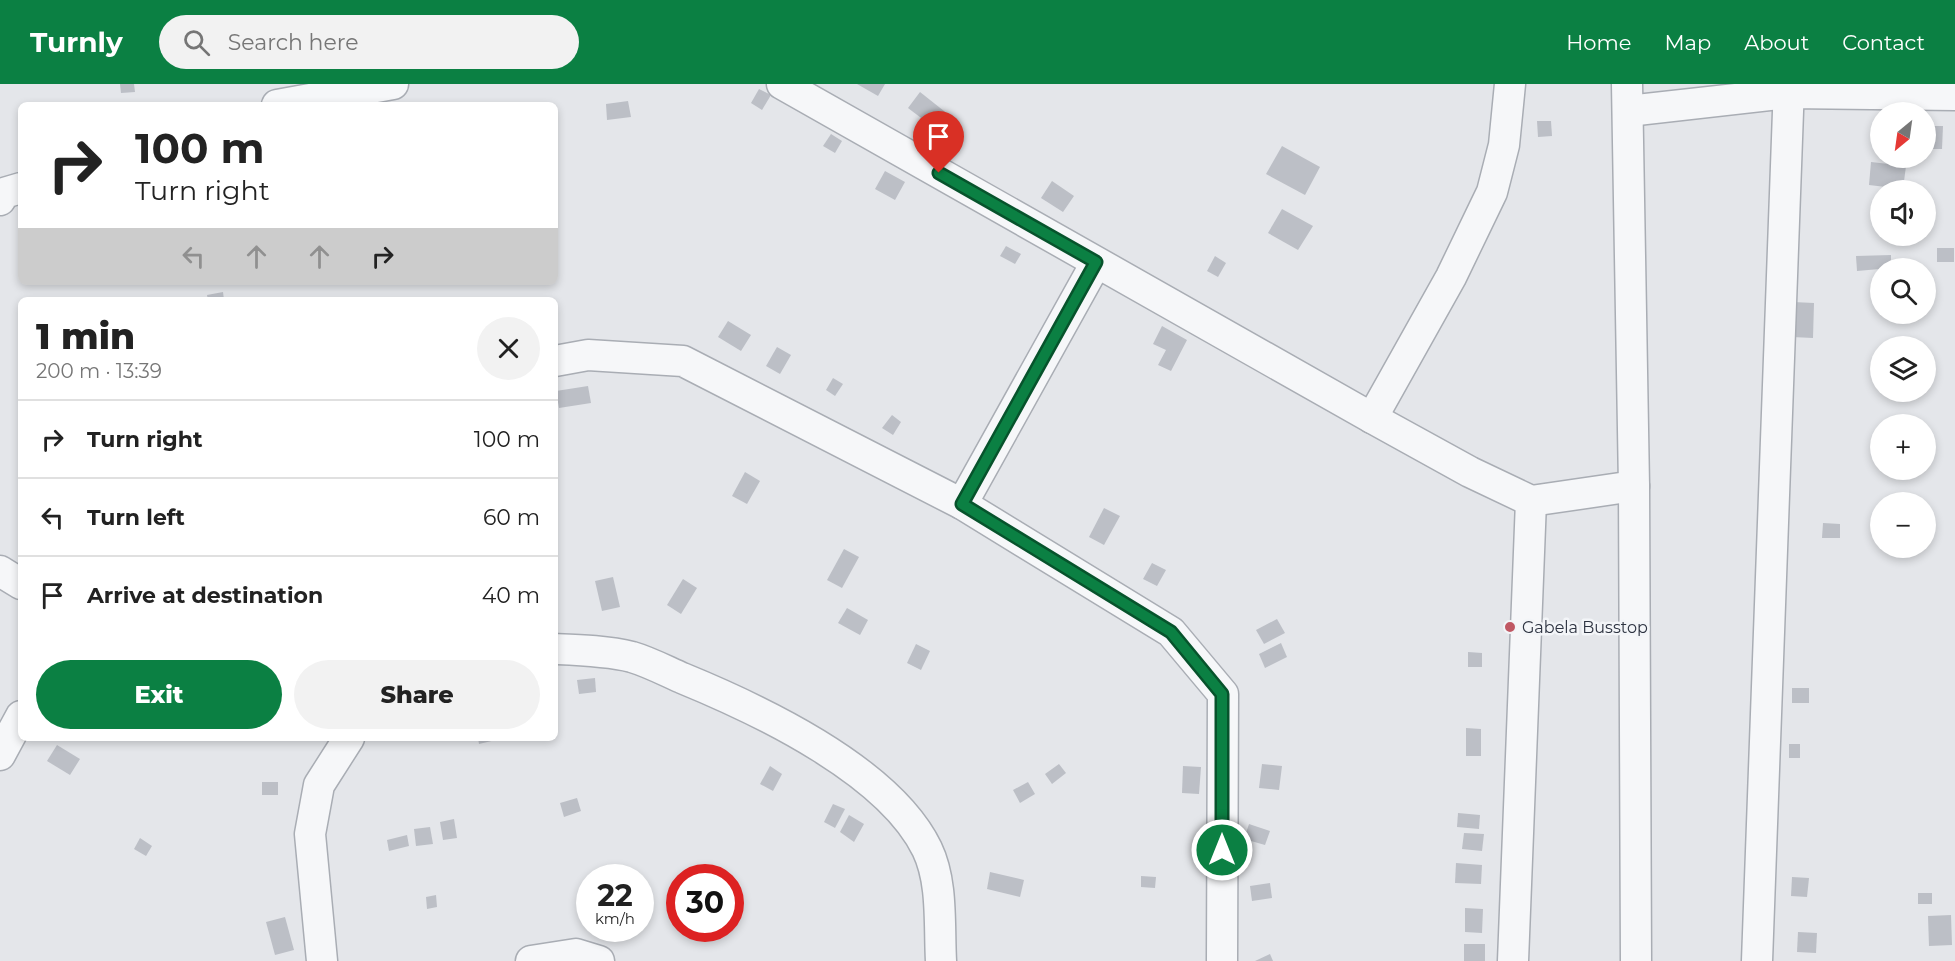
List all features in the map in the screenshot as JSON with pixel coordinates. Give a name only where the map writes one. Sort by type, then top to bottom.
[{"type":"street","points":[[278,98],[393,84]]},
{"type":"street","points":[[782,84],[1372,418],[1470,472],[1531,501],[1634,486]]},
{"type":"street","points":[[1372,418],[1451,277],[1492,192],[1504,145],[1510,84]]},
{"type":"street","points":[[1636,961],[1634,486],[1628,98],[1789,88],[1955,94]]},
{"type":"street","points":[[1757,961],[1789,88]]},
{"type":"street","points":[[0,200],[4,193],[18,189]]},
{"type":"street","points":[[962,504],[1096,262]]},
{"type":"street","points":[[558,360],[588,355],[683,361],[962,504],[1171,632],[1222,694],[1222,961]]},
{"type":"street","points":[[1513,961],[1531,501]]},
{"type":"street","points":[[0,571],[18,582]]},
{"type":"street","points":[[558,649],[631,657],[712,691],[780,724],[833,756],[880,790],[921,837],[933,863],[941,961]]},
{"type":"street","points":[[0,755],[18,722]]},
{"type":"street","points":[[322,961],[310,834],[319,785],[347,741]]},
{"type":"street","points":[[531,961],[576,954],[599,961]]},
{"type":"building","points":[[120,84],[134,84],[135,92],[121,93]]},
{"type":"building","points":[[857,84],[885,84],[878,96]]},
{"type":"building","points":[[759,89],[771,95],[762,110],[751,103]]},
{"type":"building","points":[[920,92],[949,115],[937,130],[908,108]]},
{"type":"building","points":[[628,101],[631,117],[607,120],[606,104]]},
{"type":"building","points":[[1537,121],[1551,121],[1552,136],[1538,137]]},
{"type":"building","points":[[1936,126],[1943,126],[1942,149],[1936,149]]},
{"type":"building","points":[[831,134],[842,141],[835,153],[823,146]]},
{"type":"building","points":[[1282,146],[1320,167],[1305,195],[1266,174]]},
{"type":"building","points":[[1870,168],[1906,168],[1904,180],[1870,180],[1869,185]]},
{"type":"building","points":[[885,171],[905,182],[895,200],[875,189]]},
{"type":"building","points":[[1052,181],[1074,196],[1063,212],[1041,198]]},
{"type":"building","points":[[1282,209],[1313,226],[1298,250],[1268,233]]},
{"type":"building","points":[[1006,246],[1021,254],[1015,264],[1000,256]]},
{"type":"building","points":[[1937,248],[1954,248],[1954,262],[1937,262]]},
{"type":"building","points":[[1891,255],[1891,258],[1870,258],[1870,270],[1857,271],[1856,256]]},
{"type":"building","points":[[1215,256],[1226,263],[1218,277],[1207,271]]},
{"type":"building","points":[[223,292],[224,297],[207,297],[207,295]]},
{"type":"building","points":[[1793,302],[1814,303],[1813,338],[1792,337]]},
{"type":"building","points":[[728,321],[751,335],[741,351],[718,337]]},
{"type":"building","points":[[1162,326],[1187,340],[1171,371],[1158,365],[1166,350],[1153,344]]},
{"type":"building","points":[[777,347],[791,355],[780,374],[766,366]]},
{"type":"building","points":[[833,378],[843,384],[835,396],[826,390]]},
{"type":"building","points":[[588,386],[591,403],[559,408],[558,391]]},
{"type":"building","points":[[892,415],[901,422],[893,435],[882,428]]},
{"type":"building","points":[[745,472],[760,481],[747,504],[732,496]]},
{"type":"building","points":[[1104,508],[1120,516],[1104,545],[1089,537]]},
{"type":"building","points":[[1823,523],[1840,524],[1840,538],[1822,538]]},
{"type":"building","points":[[844,549],[859,557],[842,588],[827,580]]},
{"type":"building","points":[[1152,563],[1166,570],[1157,586],[1143,579]]},
{"type":"building","points":[[613,577],[620,607],[602,611],[595,581]]},
{"type":"building","points":[[683,579],[697,588],[681,614],[667,605]]},
{"type":"building","points":[[847,608],[868,620],[860,635],[838,623]]},
{"type":"building","points":[[1277,619],[1285,633],[1264,644],[1256,630]]},
{"type":"building","points":[[1281,643],[1287,657],[1265,668],[1259,654]]},
{"type":"building","points":[[916,644],[930,651],[921,670],[907,663]]},
{"type":"building","points":[[1468,652],[1482,653],[1482,667],[1468,667]]},
{"type":"building","points":[[595,678],[596,692],[579,694],[577,680]]},
{"type":"building","points":[[1792,688],[1809,688],[1809,703],[1792,703]]},
{"type":"building","points":[[1466,728],[1481,729],[1481,756],[1466,756]]},
{"type":"building","points":[[1789,744],[1800,744],[1800,758],[1789,758]]},
{"type":"building","points":[[57,745],[80,759],[70,775],[47,761]]},
{"type":"building","points":[[1059,764],[1066,773],[1052,784],[1045,774]]},
{"type":"building","points":[[1262,764],[1282,766],[1279,790],[1259,788]]},
{"type":"building","points":[[770,766],[782,774],[773,791],[760,784]]},
{"type":"building","points":[[1183,766],[1201,767],[1199,794],[1182,793]]},
{"type":"building","points":[[262,782],[278,782],[278,795],[262,795]]},
{"type":"building","points":[[1028,782],[1035,794],[1020,803],[1013,790]]},
{"type":"building","points":[[577,798],[581,811],[564,817],[560,803]]},
{"type":"building","points":[[833,804],[845,809],[835,828],[824,822]]},
{"type":"building","points":[[1458,813],[1480,815],[1479,829],[1457,827]]},
{"type":"building","points":[[849,815],[864,824],[854,842],[840,832]]},
{"type":"building","points":[[454,819],[457,838],[443,840],[440,822]]},
{"type":"building","points":[[1249,824],[1270,831],[1265,845],[1244,839]]},
{"type":"building","points":[[430,827],[433,844],[416,846],[414,829]]},
{"type":"building","points":[[1464,833],[1484,834],[1482,851],[1462,849]]},
{"type":"building","points":[[407,835],[409,846],[389,851],[387,840]]},
{"type":"building","points":[[140,838],[152,846],[146,856],[134,849]]},
{"type":"building","points":[[1456,863],[1482,865],[1481,884],[1455,883]]},
{"type":"building","points":[[990,872],[1024,880],[1020,897],[987,889]]},
{"type":"building","points":[[1141,876],[1156,877],[1155,888],[1141,887]]},
{"type":"building","points":[[1792,877],[1809,878],[1807,897],[1791,896]]},
{"type":"building","points":[[1270,883],[1272,898],[1252,901],[1250,886]]},
{"type":"building","points":[[1918,893],[1932,893],[1932,904],[1918,904]]},
{"type":"building","points":[[436,895],[437,907],[427,909],[426,897]]},
{"type":"building","points":[[1465,908],[1483,909],[1482,933],[1465,932]]},
{"type":"building","points":[[1951,915],[1952,945],[1929,946],[1928,916]]},
{"type":"building","points":[[285,917],[294,950],[275,955],[266,922]]},
{"type":"building","points":[[1798,932],[1817,933],[1816,953],[1797,952]]},
{"type":"building","points":[[1464,944],[1485,944],[1485,961],[1464,961]]},
{"type":"building","points":[[1270,954],[1273,961],[1255,961]]},
{"type":"place","name":"Gabela Busstop","points":[[1510,627]]},
{"type":"route","points":[[939,173],[1096,262],[962,504],[1171,632],[1222,694],[1222,850]]}]
